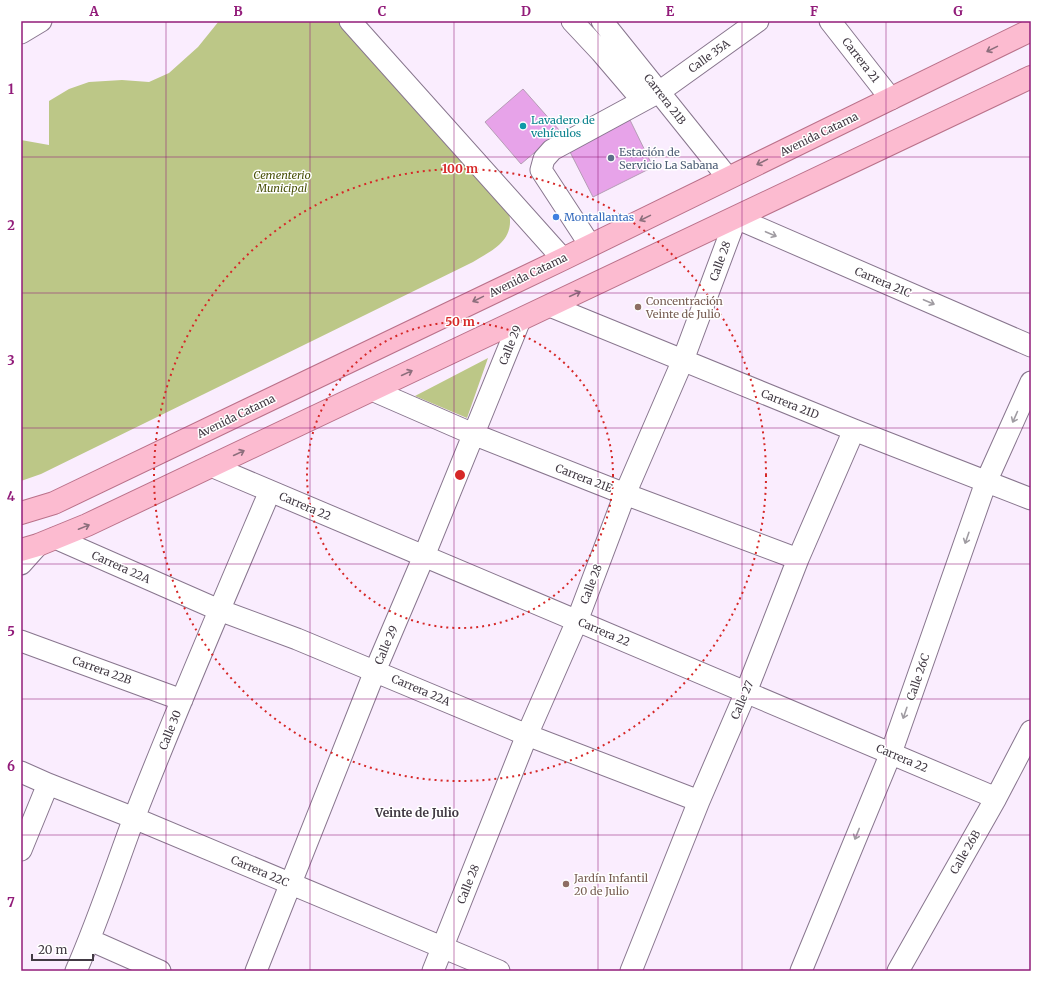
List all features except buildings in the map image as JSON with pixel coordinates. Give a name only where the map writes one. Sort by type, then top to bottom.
[{"type":"main road","name":"Avenida Catama","points":[[21,513],[54,503],[891,99],[1028,29]]},
{"type":"main road","points":[[38,544],[87,525],[1031,77]]},
{"type":"street","points":[[21,33],[41,21]]},
{"type":"street","points":[[350,21],[563,258]]},
{"type":"street","points":[[572,21],[601,52],[651,96]]},
{"type":"street","name":"Carrera 21B","points":[[602,21],[651,96],[728,178]]},
{"type":"street","name":"Calle 35A","points":[[590,245],[541,170],[544,159],[552,150],[651,96],[758,21]]},
{"type":"street","name":"Carrera 21","points":[[830,21],[891,99]]},
{"type":"street","name":"Carrera 21C","points":[[736,218],[1031,346]]},
{"type":"street","name":"Calle 28","points":[[433,971],[527,735],[577,620],[625,494],[682,360],[736,218]]},
{"type":"street","name":"Carrera 21D","points":[[550,306],[854,430],[1031,499]]},
{"type":"street","name":"Calle 29","points":[[256,971],[375,671],[424,556],[520,320]]},
{"type":"street","name":"Calle 26C","points":[[801,971],[891,754],[986,482],[1031,382]]},
{"type":"street","name":"Carrera 21E","points":[[372,390],[473,434],[625,494],[798,559]]},
{"type":"street","name":"Calle 27","points":[[631,971],[699,801],[746,692],[798,559],[854,430]]},
{"type":"street","name":"Carrera 22","points":[[211,466],[996,798]]},
{"type":"street","name":"Calle 30","points":[[76,971],[90,940],[134,818],[219,610],[270,491]]},
{"type":"street","points":[[21,564],[38,544]]},
{"type":"street","name":"Carrera 22A","points":[[38,544],[297,639],[527,735],[699,801]]},
{"type":"street","name":"Carrera 22B","points":[[21,640],[182,700]]},
{"type":"street","name":"Calle 26B","points":[[898,971],[996,798],[1031,731]]},
{"type":"street","name":"Carrera 22C","points":[[21,772],[500,971]]},
{"type":"street","points":[[21,850],[48,784]]},
{"type":"street","points":[[90,940],[160,971]]},
{"type":"green space","name":"Cementerio Municipal","points":[[219,21],[341,21],[506,205],[510,220],[507,235],[498,246],[473,262],[41,474],[21,481],[21,140],[49,145],[49,101],[69,89],[89,82],[122,80],[149,82],[169,73],[198,47]]},
{"type":"green space","points":[[488,358],[467,418],[415,396]]},
{"type":"place","name":"Lavadero de vehículos","points":[[523,126]]},
{"type":"place","name":"Estación de Servicio La Sabana","points":[[611,158]]},
{"type":"place","name":"Montallantas","points":[[556,217]]},
{"type":"place","name":"Concentración Veinte de Julio","points":[[638,307]]},
{"type":"place","name":"Jardín Infantil 20 de Julio","points":[[566,884]]},
{"type":"district","name":"Veinte de Julio","points":[[417,812]]}]
